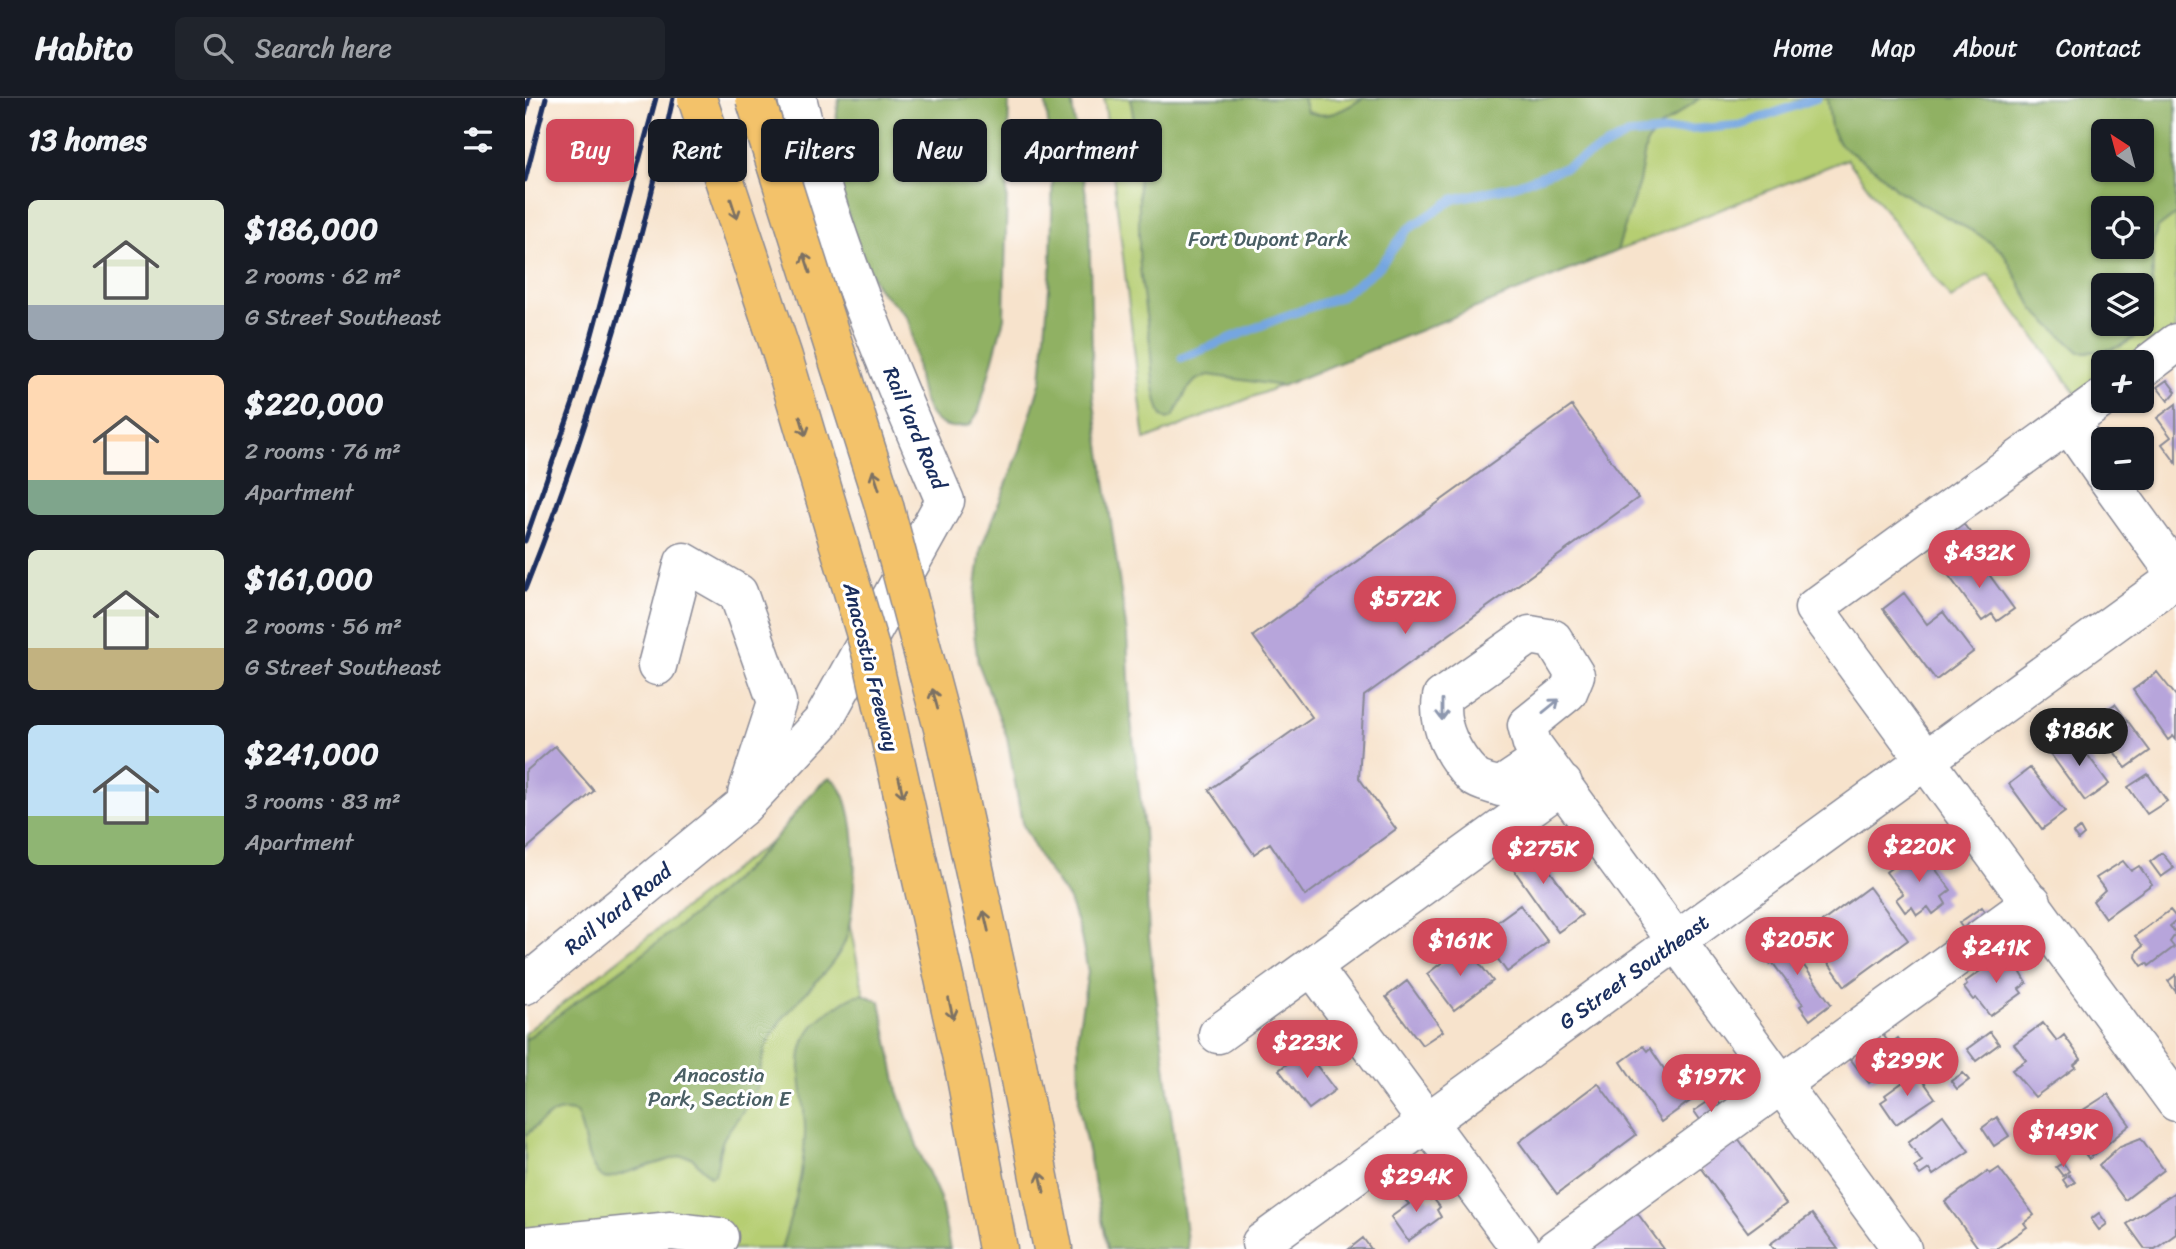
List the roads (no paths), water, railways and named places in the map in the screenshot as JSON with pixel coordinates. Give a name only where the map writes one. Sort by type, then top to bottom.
[{"type":"highway","name":"Anacostia Freeway","points":[[697,98],[783,357],[871,652],[965,1072],[998,1249]]},
{"type":"highway","points":[[755,98],[883,502],[943,728],[1016,1059],[1053,1249]]},
{"type":"street","name":"Rail Yard Road","points":[[525,985],[743,806],[822,722],[945,501],[856,284],[807,143],[796,98]]},
{"type":"street","points":[[2154,360],[2176,344]]},
{"type":"street","points":[[2091,407],[1814,608],[2176,1102]]},
{"type":"street","points":[[2069,424],[2091,456]]},
{"type":"street","points":[[2115,490],[2176,576]]},
{"type":"street","points":[[657,666],[684,562],[738,593],[777,702],[743,806]]},
{"type":"street","name":"G Street Southeast","points":[[1261,1243],[2176,576]]},
{"type":"street","points":[[1218,1034],[1312,966],[1553,771],[1902,1249]]},
{"type":"street","points":[[1555,1249],[2032,902]]},
{"type":"street","points":[[1312,966],[1521,1249]]},
{"type":"street","points":[[525,1246],[671,1231],[719,1237]]},
{"type":"waterway","points":[[1182,358],[1282,317],[1340,297],[1380,266],[1407,230],[1454,199],[1513,186],[1566,167],[1627,135],[1741,125],[1817,98]]},
{"type":"railway","points":[[525,114],[529,98]]},
{"type":"railway","points":[[525,180],[546,98]]},
{"type":"railway","points":[[525,541],[575,397],[656,98]]},
{"type":"railway","points":[[525,589],[570,469],[609,347],[644,223],[673,98]]},
{"type":"park label","name":"Fort Dupont Park","points":[[1268,239]]},
{"type":"park label","name":"Anacostia Park, Section E","points":[[719,1087]]}]
